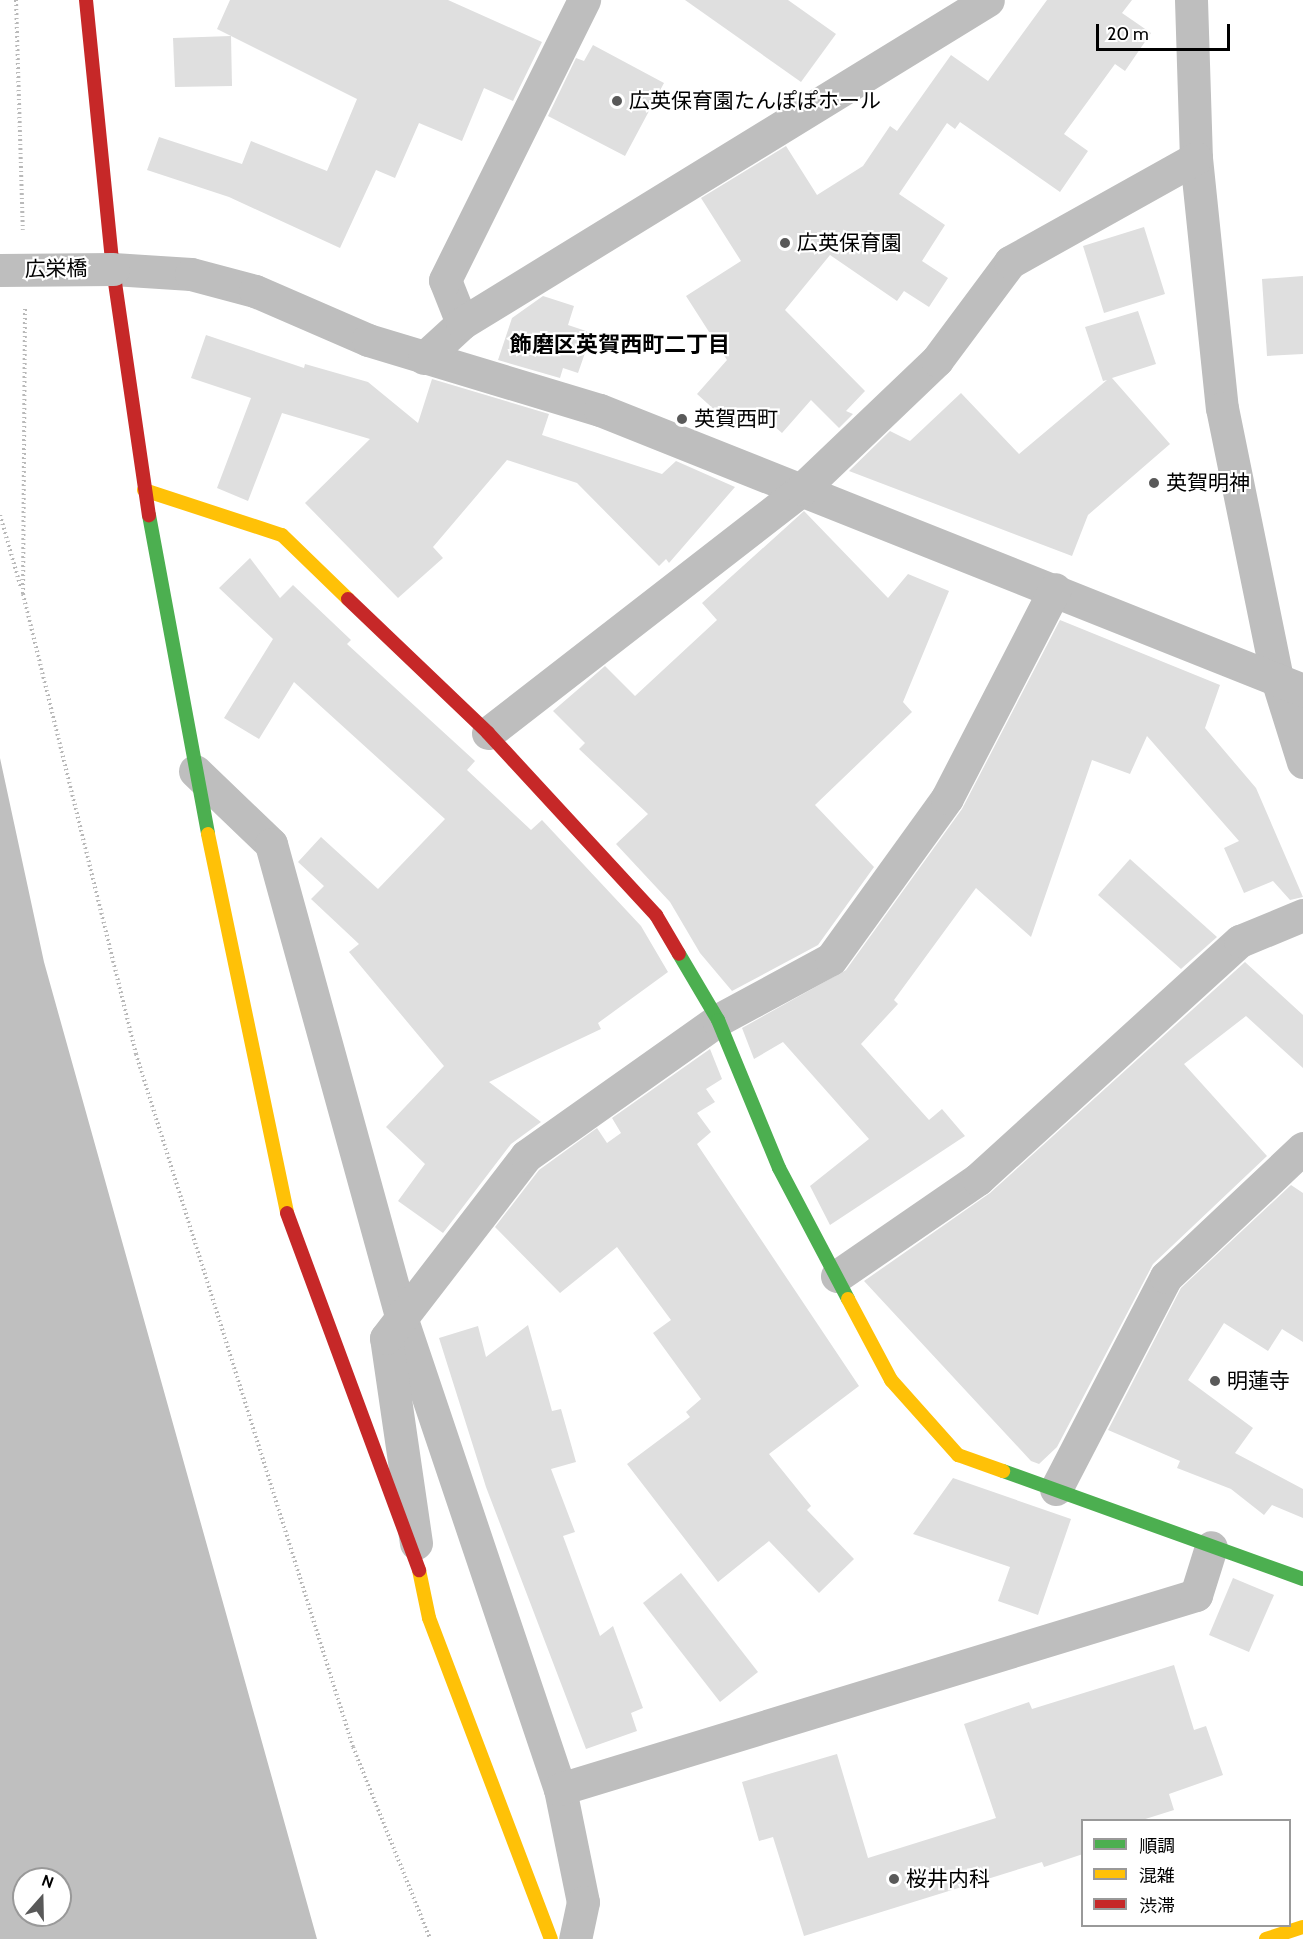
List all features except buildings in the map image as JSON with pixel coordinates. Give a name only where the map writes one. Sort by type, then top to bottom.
[{"type":"street","points":[[86,0],[112,269],[144,490],[195,771],[292,1235],[421,1575]]},
{"type":"street","points":[[462,323],[446,280],[584,0]]},
{"type":"street","points":[[424,358],[462,323],[988,0]]},
{"type":"street","points":[[1191,0],[1196,158],[1222,408],[1290,685],[1303,762]]},
{"type":"street","points":[[488,733],[802,489],[937,360],[1010,262],[1196,158]]},
{"type":"street","name":"広栄橋","points":[[0,270],[165,270],[236,285],[424,358],[600,410],[1055,589],[1290,685]]},
{"type":"street","points":[[144,490],[282,535],[488,733],[656,915],[718,1020],[779,1168],[891,1380],[958,1455],[1303,1579]]},
{"type":"street","points":[[551,1939],[429,1618],[386,1338],[526,1156],[718,1020],[831,959],[946,798],[1055,589]]},
{"type":"street","points":[[195,771],[271,844],[401,1317],[560,1789],[584,1902],[575,1939]]},
{"type":"street","points":[[837,1276],[978,1179],[1240,941],[1303,915]]},
{"type":"street","points":[[1056,1489],[1166,1277],[1303,1148]]},
{"type":"street","points":[[560,1789],[1196,1595],[1211,1547]]},
{"type":"street","points":[[1266,1939],[1303,1928]]},
{"type":"path","points":[[16,0],[23,243]]},
{"type":"path","points":[[23,594],[25,301]]},
{"type":"path","points":[[0,515],[23,594],[136,1054],[353,1747],[430,1939]]},
{"type":"shaded area","points":[[0,758],[44,962],[317,1939],[0,1939]]},
{"type":"traffic: fast","points":[[149,515],[208,834]]},
{"type":"traffic: fast","points":[[679,954],[718,1020],[779,1168],[848,1299]]},
{"type":"traffic: fast","points":[[1003,1471],[1303,1579]]},
{"type":"traffic: slow","points":[[144,490],[282,535],[348,599]]},
{"type":"traffic: slow","points":[[208,834],[287,1213]]},
{"type":"traffic: slow","points":[[848,1299],[891,1380],[958,1455],[1003,1471]]},
{"type":"traffic: slow","points":[[419,1570],[429,1618],[551,1939]]},
{"type":"traffic: slow","points":[[1266,1939],[1303,1927]]},
{"type":"traffic: jam","points":[[86,0],[113,269],[149,515]]},
{"type":"traffic: jam","points":[[348,599],[488,733],[656,915],[679,954]]},
{"type":"traffic: jam","points":[[287,1213],[419,1570]]},
{"type":"place","name":"広英保育園たんぽぽホール","points":[[617,101]]},
{"type":"place","name":"広英保育園","points":[[785,243]]},
{"type":"place","name":"英賀西町","points":[[682,419]]},
{"type":"place","name":"英賀明神","points":[[1154,483]]},
{"type":"place","name":"明蓮寺","points":[[1215,1381]]},
{"type":"place","name":"桜井内科","points":[[894,1879]]},
{"type":"district","name":"飾磨区英賀西町二丁目","points":[[620,345]]}]
